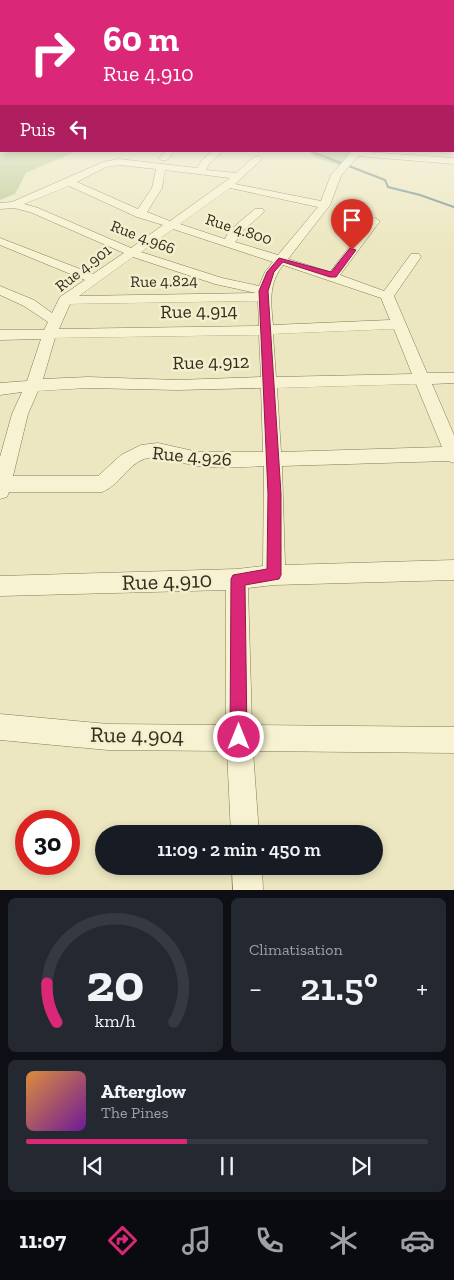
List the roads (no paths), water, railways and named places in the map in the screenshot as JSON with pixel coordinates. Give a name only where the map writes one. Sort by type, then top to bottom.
[{"type":"street","points":[[0,206],[14,205],[103,167]]},
{"type":"street","points":[[141,215],[145,205],[157,188],[163,167]]},
{"type":"street","points":[[189,167],[232,181],[325,205]]},
{"type":"street","points":[[200,170],[202,167]]},
{"type":"street","name":"Rue 4.901","points":[[1,487],[20,414],[33,385],[49,335],[65,300],[232,181],[248,167]]},
{"type":"street","points":[[274,575],[273,459],[267,381],[267,330],[263,294],[271,272],[325,205],[336,175],[343,167]]},
{"type":"street","name":"Rue 4.800","points":[[69,182],[141,215],[282,259],[387,296]]},
{"type":"street","name":"Rue 4.966","points":[[14,205],[34,210],[134,251],[143,257],[263,294]]},
{"type":"street","points":[[228,243],[233,238],[233,233],[259,211]]},
{"type":"street","points":[[333,276],[375,221]]},
{"type":"street","points":[[0,241],[93,279]]},
{"type":"street","points":[[415,258],[387,296],[454,455]]},
{"type":"street","points":[[0,290],[29,303],[55,320]]},
{"type":"street","name":"Rue 4.824","points":[[65,300],[263,294]]},
{"type":"street","name":"Rue 4.914","points":[[0,335],[168,330],[267,330],[398,324]]},
{"type":"street","name":"Rue 4.912","points":[[0,390],[33,385],[155,382],[177,385],[267,381],[454,378]]},
{"type":"street","name":"Rue 4.926","points":[[1,487],[102,484],[128,460],[141,452],[158,450],[198,459],[241,460],[454,455]]},
{"type":"street","name":"Rue 4.910","points":[[0,586],[454,570]]},
{"type":"street","points":[[238,579],[239,737],[244,825]]},
{"type":"street","name":"Rue 4.904","points":[[0,726],[108,737],[454,740]]},
{"type":"street","points":[[247,875],[248,890]]},
{"type":"waterway","points":[[350,167],[385,180],[388,187],[420,195],[454,207]]}]
